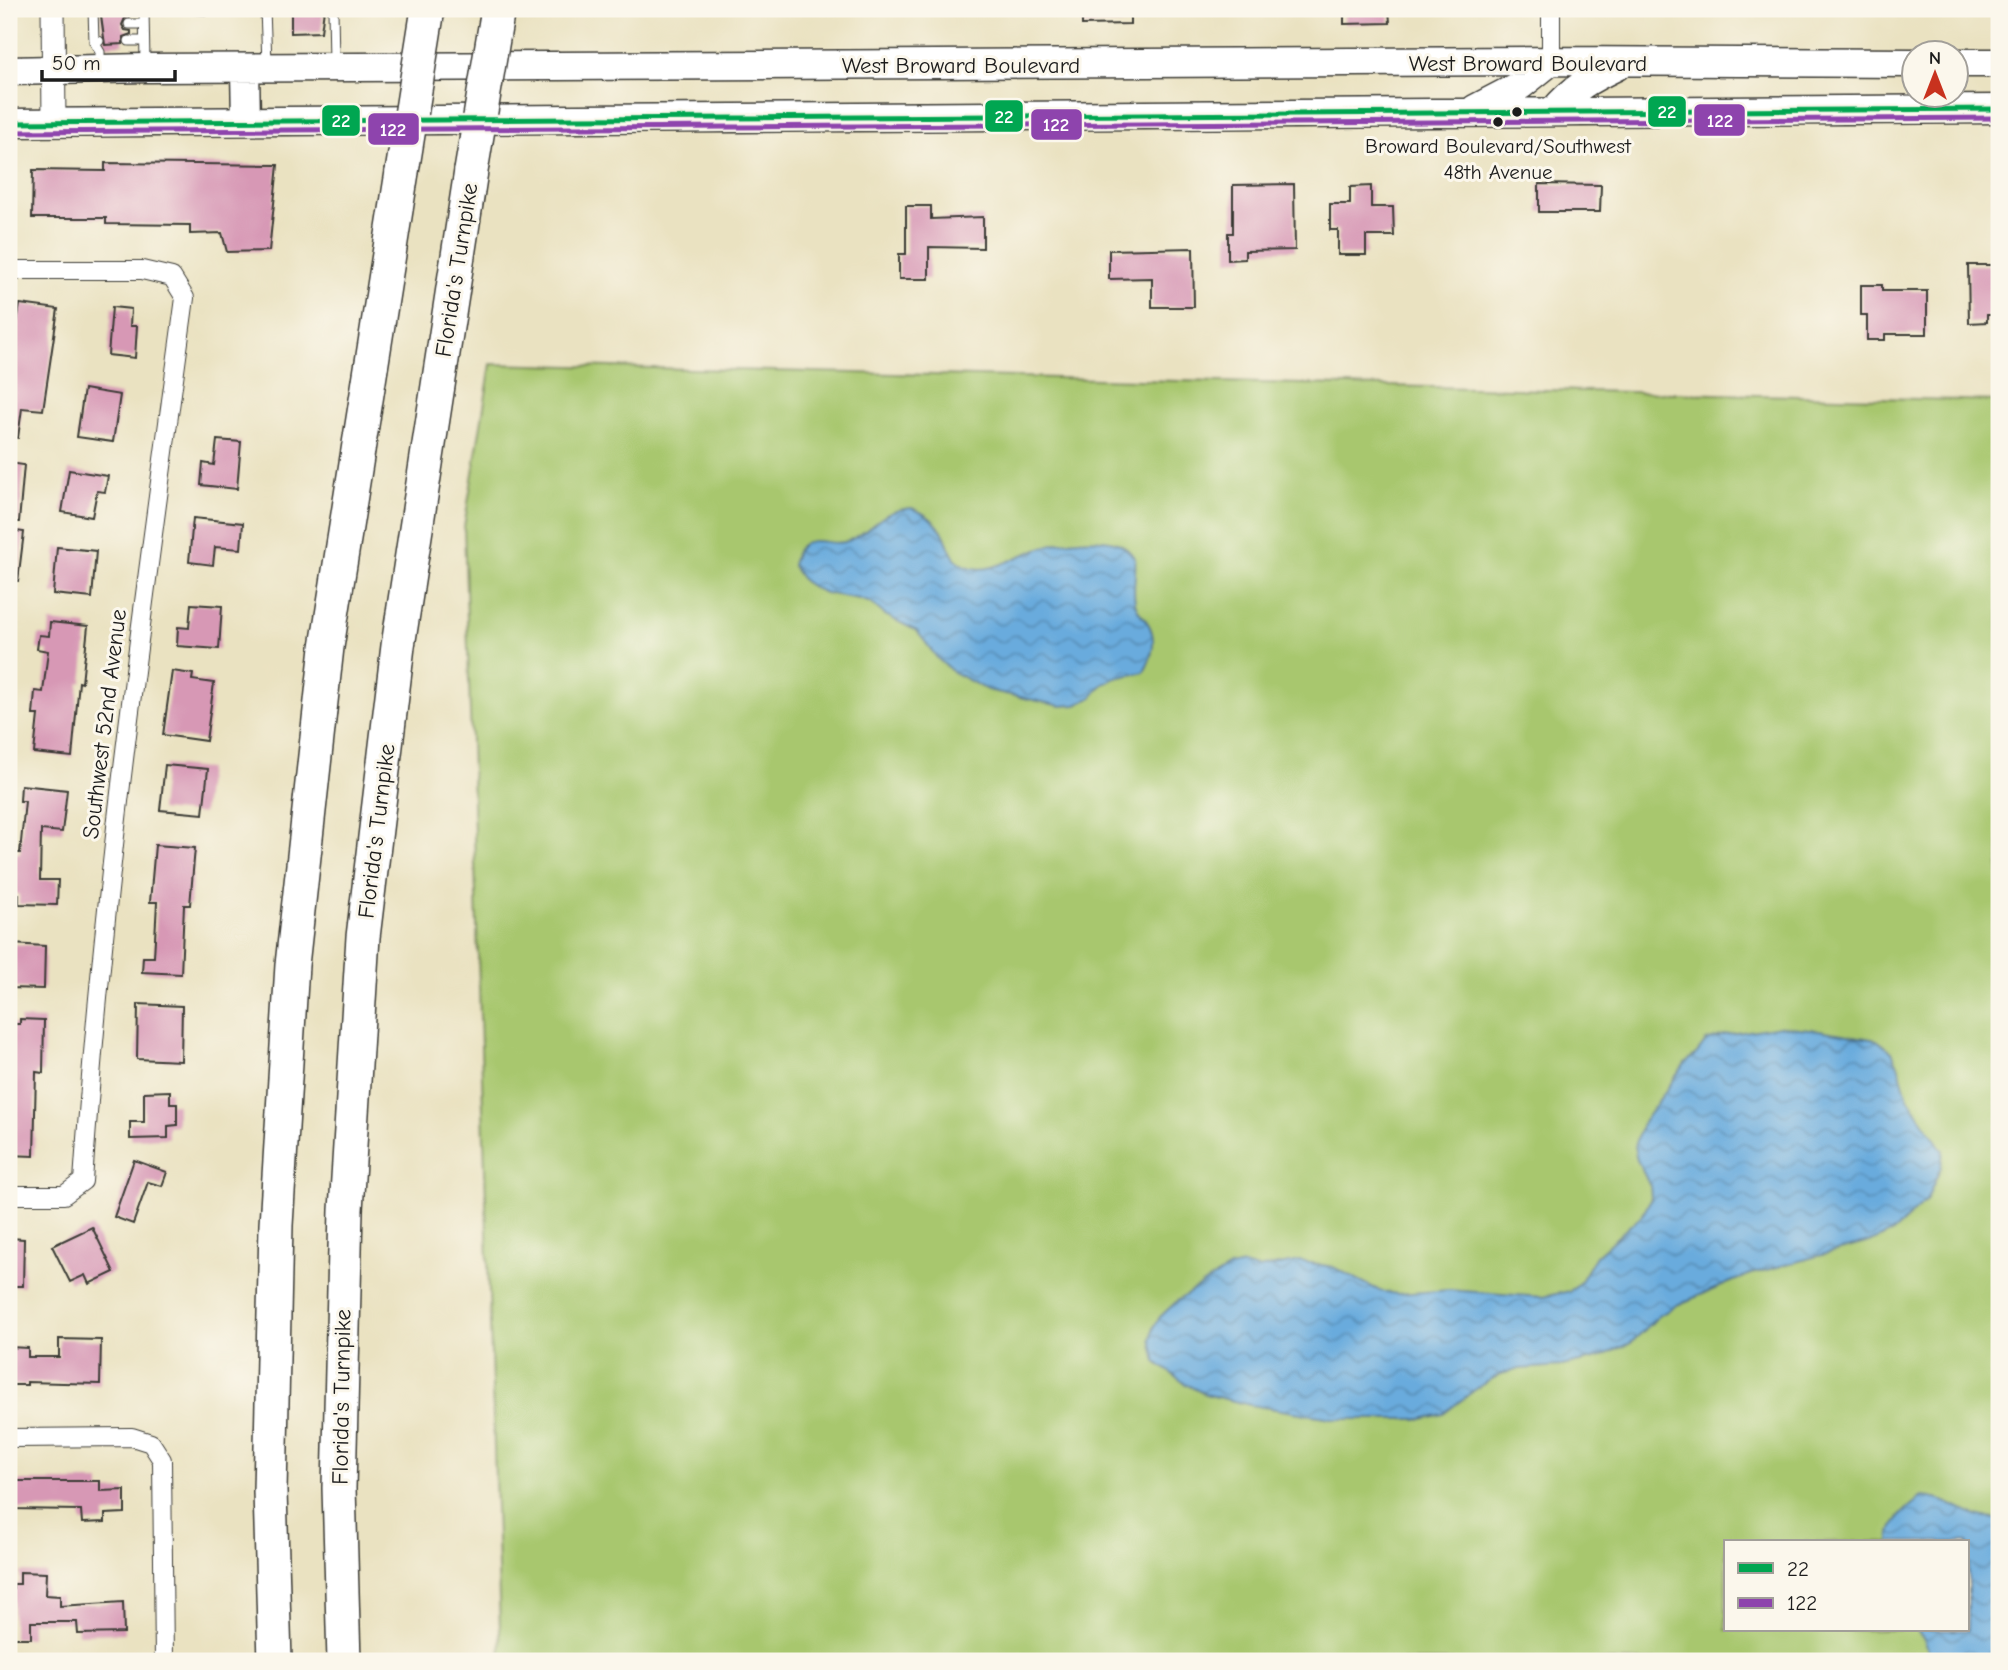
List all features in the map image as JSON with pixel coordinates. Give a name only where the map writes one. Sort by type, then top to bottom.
[{"type":"highway","points":[[275,1661],[270,1492],[276,1238],[292,965],[327,647],[428,9]]},
{"type":"highway","name":"Florida's Turnpike","points":[[344,1661],[339,1488],[346,1210],[363,937],[398,646],[498,9]]},
{"type":"main road","name":"West Broward Boulevard","points":[[9,71],[100,69],[145,54],[256,69],[1551,61],[1899,63]]},
{"type":"main road","points":[[1470,112],[1521,85],[1551,61]]},
{"type":"main road","points":[[1553,111],[1569,93],[1587,80],[1623,63]]},
{"type":"main road","points":[[1969,63],[1999,63]]},
{"type":"main road","points":[[246,121],[256,69]]},
{"type":"main road","name":"West Broward Boulevard","points":[[9,123],[1999,108]]},
{"type":"street","points":[[53,9],[54,123]]},
{"type":"street","points":[[1551,9],[1551,61]]},
{"type":"street","name":"Southwest 52nd Avenue","points":[[9,271],[142,270],[172,277],[185,298],[132,690],[100,967],[83,1181],[64,1195],[9,1195]]},
{"type":"street","points":[[9,1438],[132,1437],[151,1443],[162,1460],[164,1661]]},
{"type":"lane","points":[[67,9],[99,9]]},
{"type":"lane","points":[[93,9],[100,69]]},
{"type":"lane","points":[[144,9],[145,54]]},
{"type":"lane","points":[[179,9],[265,10],[256,69]]},
{"type":"lane","points":[[333,9],[335,68]]},
{"type":"lane","points":[[129,24],[144,24]]},
{"type":"lane","points":[[129,41],[145,54]]},
{"type":"green space","points":[[491,364],[1999,401],[1999,1661],[501,1661],[464,527]]},
{"type":"water","points":[[912,508],[929,517],[939,527],[960,563],[974,568],[997,566],[1038,549],[1070,541],[1104,540],[1123,546],[1135,558],[1135,602],[1153,637],[1151,655],[1144,672],[1115,678],[1102,685],[1091,698],[1076,705],[1061,706],[987,690],[953,672],[938,659],[917,631],[885,615],[871,603],[814,588],[803,581],[792,565],[798,549],[807,542],[844,542],[892,512]]},
{"type":"water","points":[[1780,1026],[1877,1040],[1892,1052],[1908,1098],[1943,1151],[1941,1167],[1926,1201],[1893,1232],[1873,1241],[1748,1275],[1677,1305],[1659,1316],[1631,1343],[1614,1351],[1594,1359],[1562,1366],[1520,1369],[1501,1374],[1443,1414],[1422,1419],[1338,1419],[1250,1405],[1205,1394],[1187,1385],[1156,1362],[1151,1339],[1160,1317],[1177,1301],[1203,1284],[1230,1268],[1243,1265],[1258,1269],[1300,1261],[1333,1267],[1380,1291],[1397,1294],[1449,1290],[1542,1297],[1570,1291],[1581,1281],[1596,1256],[1644,1213],[1651,1198],[1650,1186],[1637,1160],[1634,1146],[1642,1124],[1684,1065],[1706,1041],[1724,1035]]},
{"type":"water","points":[[1922,1497],[1942,1501],[1977,1516],[1999,1519],[1999,1661],[1933,1661],[1924,1639],[1918,1632],[1969,1632],[1969,1540],[1890,1540],[1892,1528],[1905,1511]]},
{"type":"building","points":[[106,9],[130,9],[130,17],[125,18],[122,25],[125,30],[131,31],[131,34],[123,37],[123,44],[105,45],[101,16]]},
{"type":"building","points":[[291,9],[324,9],[321,32],[291,33]]},
{"type":"building","points":[[1082,9],[1130,9],[1130,24],[1082,25]]},
{"type":"building","points":[[1344,9],[1389,9],[1390,23],[1344,24]]},
{"type":"building","points":[[105,163],[278,165],[269,251],[227,252],[222,233],[190,234],[190,225],[106,224],[106,218],[32,218],[33,170],[105,171]]},
{"type":"building","points":[[1294,184],[1295,250],[1245,251],[1245,259],[1228,260],[1228,233],[1233,233],[1233,185]]},
{"type":"building","points":[[1539,184],[1601,185],[1600,212],[1539,212]]},
{"type":"building","points":[[1371,186],[1371,207],[1393,207],[1394,236],[1366,236],[1366,255],[1338,255],[1338,230],[1330,230],[1330,204],[1350,204],[1350,187]]},
{"type":"building","points":[[906,206],[931,206],[931,219],[983,217],[983,248],[929,247],[929,279],[899,279],[899,254],[906,254]]},
{"type":"building","points":[[1193,248],[1194,307],[1152,307],[1152,278],[1109,279],[1109,250]]},
{"type":"building","points":[[1968,265],[1992,265],[1993,274],[1999,274],[1999,315],[1987,315],[1987,322],[1969,323]]},
{"type":"building","points":[[1861,285],[1882,285],[1882,291],[1927,291],[1927,334],[1885,334],[1885,340],[1867,340],[1867,315],[1861,315]]},
{"type":"building","points":[[20,304],[58,309],[43,410],[22,408],[18,438],[9,437],[9,372]]},
{"type":"building","points":[[112,307],[131,309],[130,326],[137,326],[135,358],[108,355]]},
{"type":"building","points":[[84,389],[120,395],[113,442],[77,437]]},
{"type":"building","points":[[217,440],[241,442],[237,489],[201,485],[203,463],[214,465]]},
{"type":"building","points":[[9,463],[24,465],[19,522],[9,522]]},
{"type":"building","points":[[69,470],[108,476],[105,492],[97,491],[92,517],[62,512]]},
{"type":"building","points":[[193,518],[243,523],[241,549],[215,547],[213,565],[189,562]]},
{"type":"building","points":[[9,530],[24,532],[18,581],[9,581]]},
{"type":"building","points":[[57,547],[96,551],[92,598],[53,594]]},
{"type":"building","points":[[191,604],[222,606],[219,649],[177,646],[178,627],[189,628]]},
{"type":"building","points":[[50,622],[88,626],[82,683],[79,682],[72,757],[34,753],[38,715],[33,715],[35,691],[43,692],[48,651],[37,649],[39,635],[49,636]]},
{"type":"building","points":[[172,671],[193,674],[192,680],[214,683],[206,741],[163,735]]},
{"type":"building","points":[[165,765],[208,769],[203,814],[160,810]]},
{"type":"building","points":[[21,785],[67,790],[62,832],[41,830],[40,880],[58,880],[57,905],[19,904],[19,894],[11,894],[13,853],[20,853],[25,801],[20,801]]},
{"type":"building","points":[[155,845],[195,848],[190,905],[184,905],[181,974],[142,972],[143,957],[154,957],[157,902],[150,902]]},
{"type":"building","points":[[11,944],[45,946],[44,989],[9,988]]},
{"type":"building","points":[[138,1004],[182,1006],[181,1061],[137,1059]]},
{"type":"building","points":[[20,1019],[44,1020],[43,1073],[36,1072],[34,1156],[9,1155],[9,1024],[20,1024]]},
{"type":"building","points":[[170,1091],[170,1104],[177,1104],[177,1125],[168,1126],[168,1138],[130,1139],[130,1122],[144,1122],[144,1092]]},
{"type":"building","points":[[134,1160],[167,1172],[162,1186],[148,1182],[133,1224],[114,1217]]},
{"type":"building","points":[[92,1227],[114,1272],[89,1284],[85,1275],[70,1282],[52,1246]]},
{"type":"building","points":[[9,1238],[24,1239],[23,1286],[9,1286]]},
{"type":"building","points":[[59,1339],[101,1340],[100,1384],[27,1382],[27,1385],[9,1385],[9,1347],[28,1348],[28,1357],[59,1357]]},
{"type":"building","points":[[11,1481],[100,1481],[100,1491],[125,1490],[125,1513],[105,1514],[105,1522],[82,1523],[81,1510],[11,1509]]},
{"type":"building","points":[[20,1572],[46,1573],[45,1595],[60,1596],[60,1606],[123,1602],[124,1633],[78,1634],[77,1622],[31,1622],[31,1638],[13,1638],[13,1584],[20,1584]]},
{"type":"transit line","name":"22","points":[[9,123],[1999,109]]},
{"type":"transit line","name":"122","points":[[9,132],[1999,118]]},
{"type":"place","name":"Broward Boulevard/Southwest 48th Avenue","points":[[1498,122]]}]
